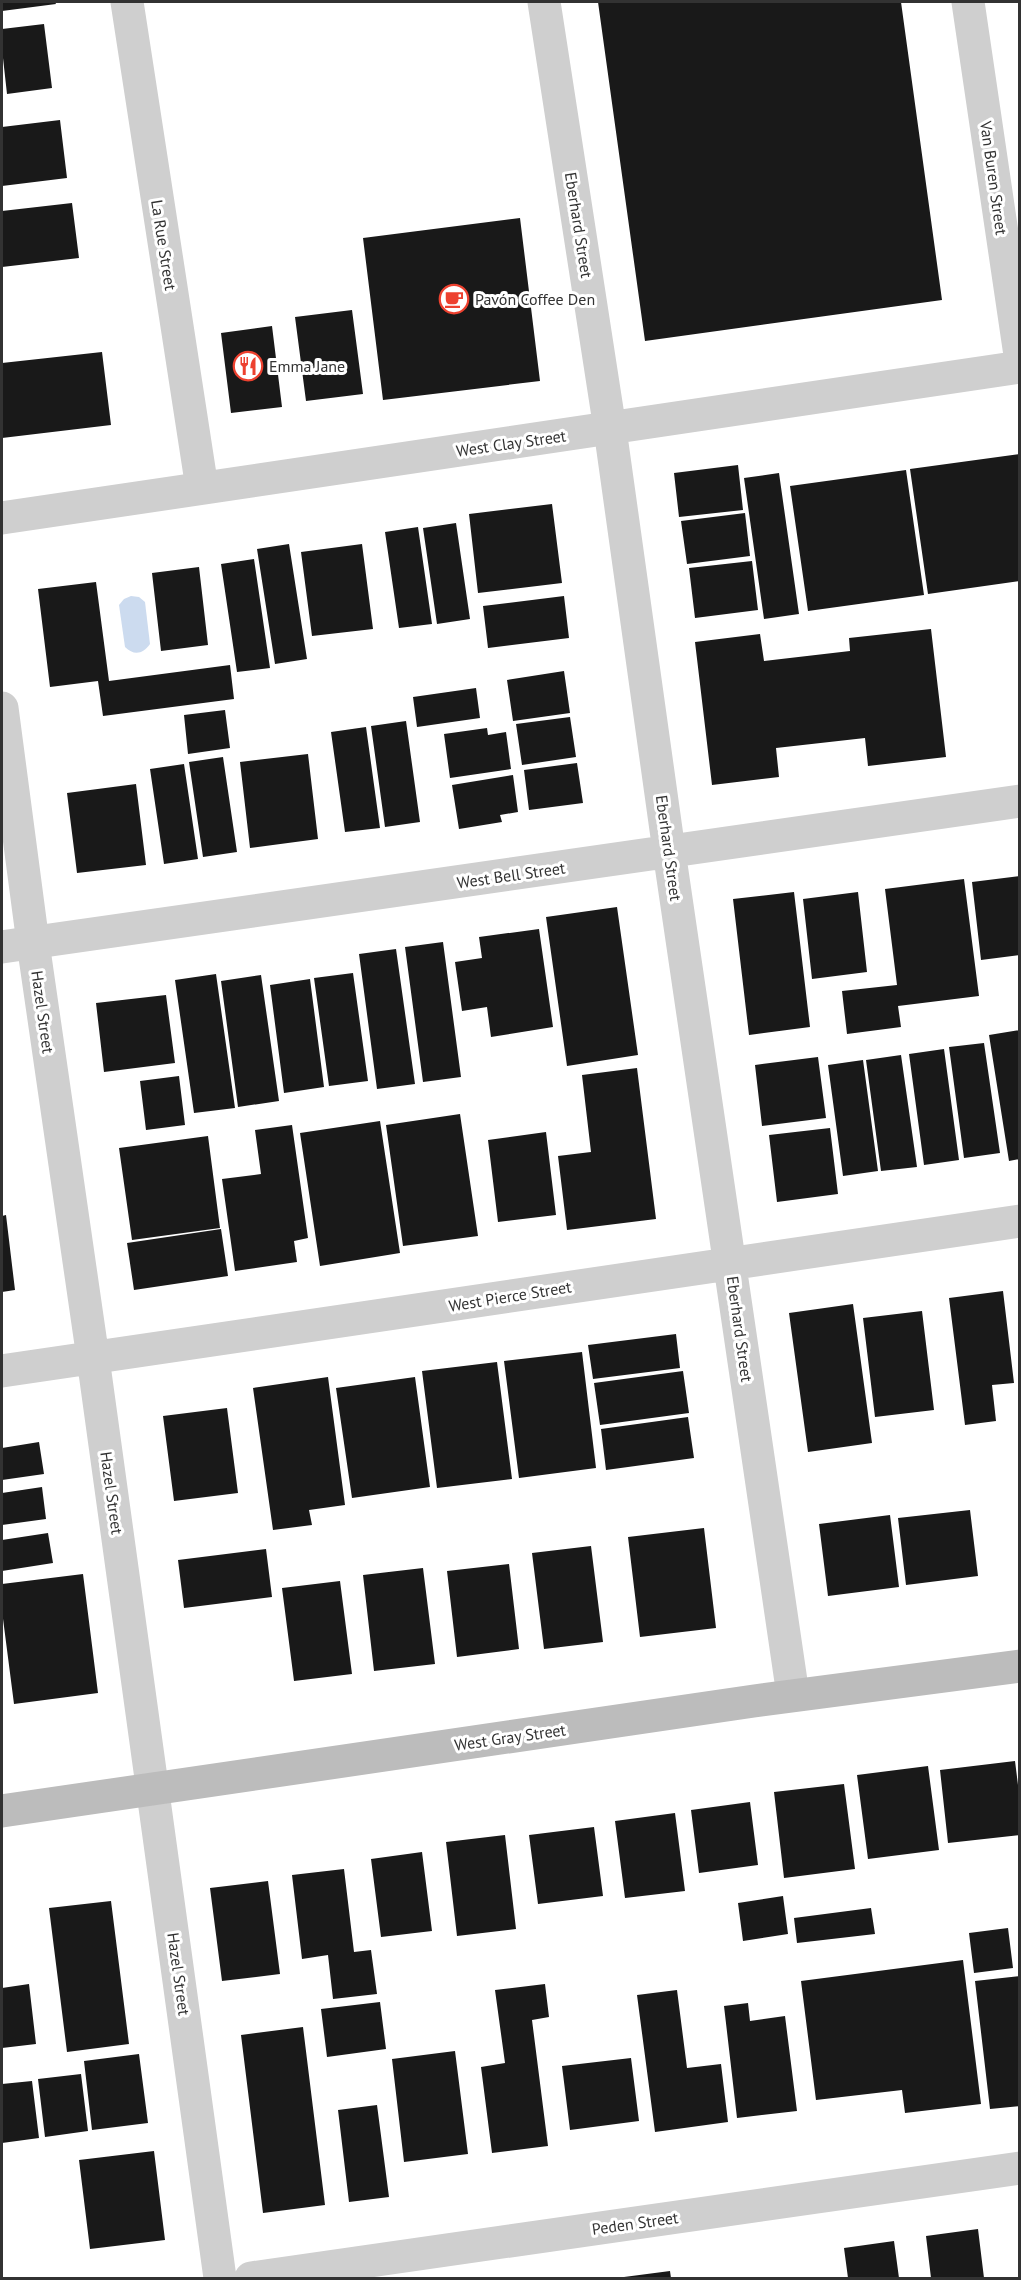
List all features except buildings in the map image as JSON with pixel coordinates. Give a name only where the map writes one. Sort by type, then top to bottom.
[{"type":"main road","name":"West Gray Street","points":[[2,1811],[793,1695],[1020,1666]]},
{"type":"street","name":"La Rue Street","points":[[127,2],[202,488]]},
{"type":"street","name":"Eberhard Street","points":[[544,2],[610,429],[669,851],[793,1695]]},
{"type":"street","name":"Van Buren Street","points":[[968,2],[1020,355]]},
{"type":"street","name":"West Clay Street","points":[[2,518],[1020,367]]},
{"type":"street","name":"Hazel Street","points":[[2,708],[17,945],[93,1359],[220,2278]]},
{"type":"street","name":"West Bell Street","points":[[17,945],[1020,801]]},
{"type":"street","name":"West Pierce Street","points":[[2,1371],[1020,1221]]},
{"type":"street","name":"Peden Street","points":[[251,2278],[1020,2168]]},
{"type":"water","points":[[131,596],[139,597],[145,602],[150,644],[138,653],[125,647],[119,605]]},
{"type":"place","name":"Pavón Coffee Den","points":[[454,299]]},
{"type":"place","name":"Emma Jane","points":[[248,366]]}]
